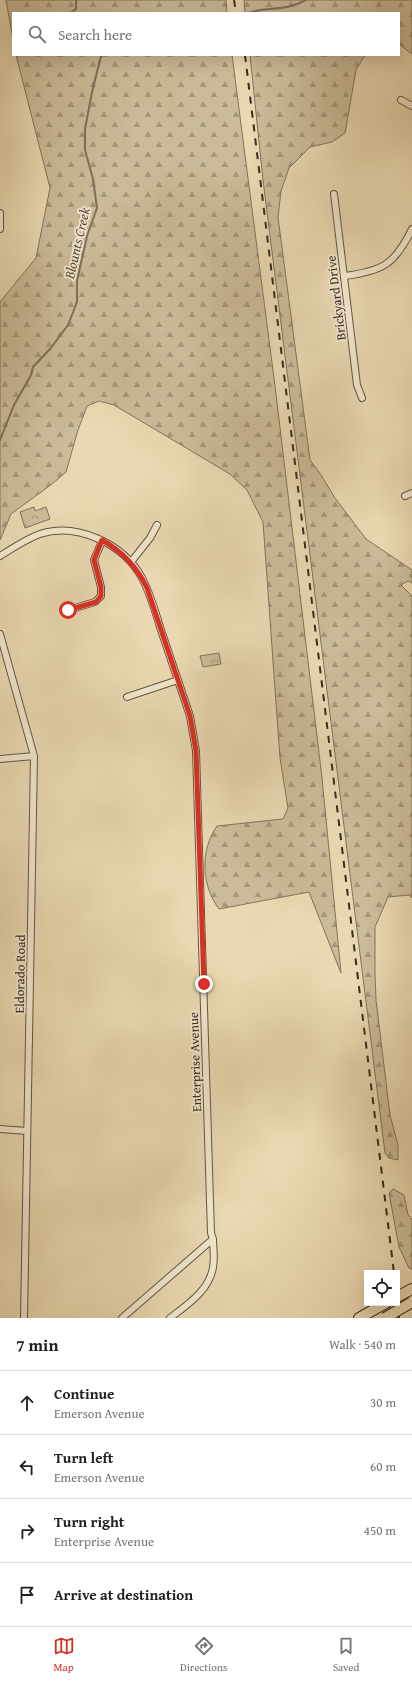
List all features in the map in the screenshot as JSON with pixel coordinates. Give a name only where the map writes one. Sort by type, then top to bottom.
[{"type":"highway","points":[[400,1295],[412,1289]]},
{"type":"highway","points":[[385,1318],[412,1302]]},
{"type":"highway","points":[[359,1318],[381,1306]]},
{"type":"street","points":[[401,100],[412,106]]},
{"type":"street","name":"Brickyard Drive","points":[[334,194],[357,385],[362,398]]},
{"type":"street","points":[[0,213],[0,229]]},
{"type":"street","points":[[345,276],[368,273],[392,261],[403,248],[412,229]]},
{"type":"street","points":[[405,496],[412,494]]},
{"type":"street","points":[[131,562],[150,538],[157,525]]},
{"type":"street","name":"Enterprise Avenue","points":[[0,556],[31,538],[49,532],[78,533],[102,540],[119,550],[131,562],[142,577],[147,588],[190,716],[196,751],[213,1268],[206,1286],[190,1302],[170,1318]]},
{"type":"street","points":[[68,610],[96,602],[101,596],[101,587],[94,560],[102,540]]},
{"type":"street","name":"Eldorado Road","points":[[0,634],[34,756],[24,1318]]},
{"type":"street","points":[[127,698],[178,680]]},
{"type":"street","points":[[0,759],[34,756]]},
{"type":"street","points":[[0,1129],[27,1131]]},
{"type":"street","points":[[122,1318],[213,1239]]},
{"type":"green space","points":[[6,0],[226,0],[227,12],[12,12],[12,33]]},
{"type":"green space","points":[[244,0],[412,0],[412,54],[400,45],[400,12],[245,12]]},
{"type":"green space","points":[[16,56],[232,56],[275,386],[322,778],[341,973],[309,892],[219,909],[213,900],[206,879],[205,856],[211,835],[217,826],[283,819],[288,808],[280,758],[263,522],[247,490],[230,474],[114,405],[99,401],[87,406],[78,430],[66,472],[11,514],[0,540],[0,302],[36,258],[50,188]]},
{"type":"green space","points":[[250,56],[364,56],[356,70],[345,133],[332,142],[310,147],[289,168],[281,191],[278,217],[310,460],[335,498],[366,539],[412,570],[412,583],[408,581],[401,585],[412,596],[412,898],[409,895],[388,897],[375,927],[376,1000],[390,1115],[398,1145],[398,1160],[389,1158],[385,1153],[263,180]]},
{"type":"green space","points":[[34,507],[35,511],[46,507],[50,519],[25,528],[20,512]]},
{"type":"green space","points":[[219,653],[221,664],[203,667],[200,656]]},
{"type":"green space","points":[[393,1189],[404,1195],[408,1215],[412,1219],[412,1269],[409,1268],[399,1247],[389,1193]]},
{"type":"waterway","name":"Blounts Creek","points":[[72,12],[76,9],[76,0]]},
{"type":"waterway","points":[[252,12],[284,8],[306,0]]},
{"type":"waterway","name":"Blounts Creek","points":[[0,440],[14,405],[31,375],[33,367],[50,349],[68,325],[77,302],[77,281],[87,236],[97,208],[93,179],[85,150],[85,129],[101,56]]},
{"type":"railway","points":[[234,0],[236,12]]},
{"type":"railway","points":[[245,56],[394,1270]]},
{"type":"railway","points":[[398,1306],[399,1318]]},
{"type":"route","points":[[68,610],[96,602],[101,596],[101,587],[94,560],[102,540],[119,550],[134,565],[147,588],[190,716],[194,734],[196,751],[204,984]]}]
